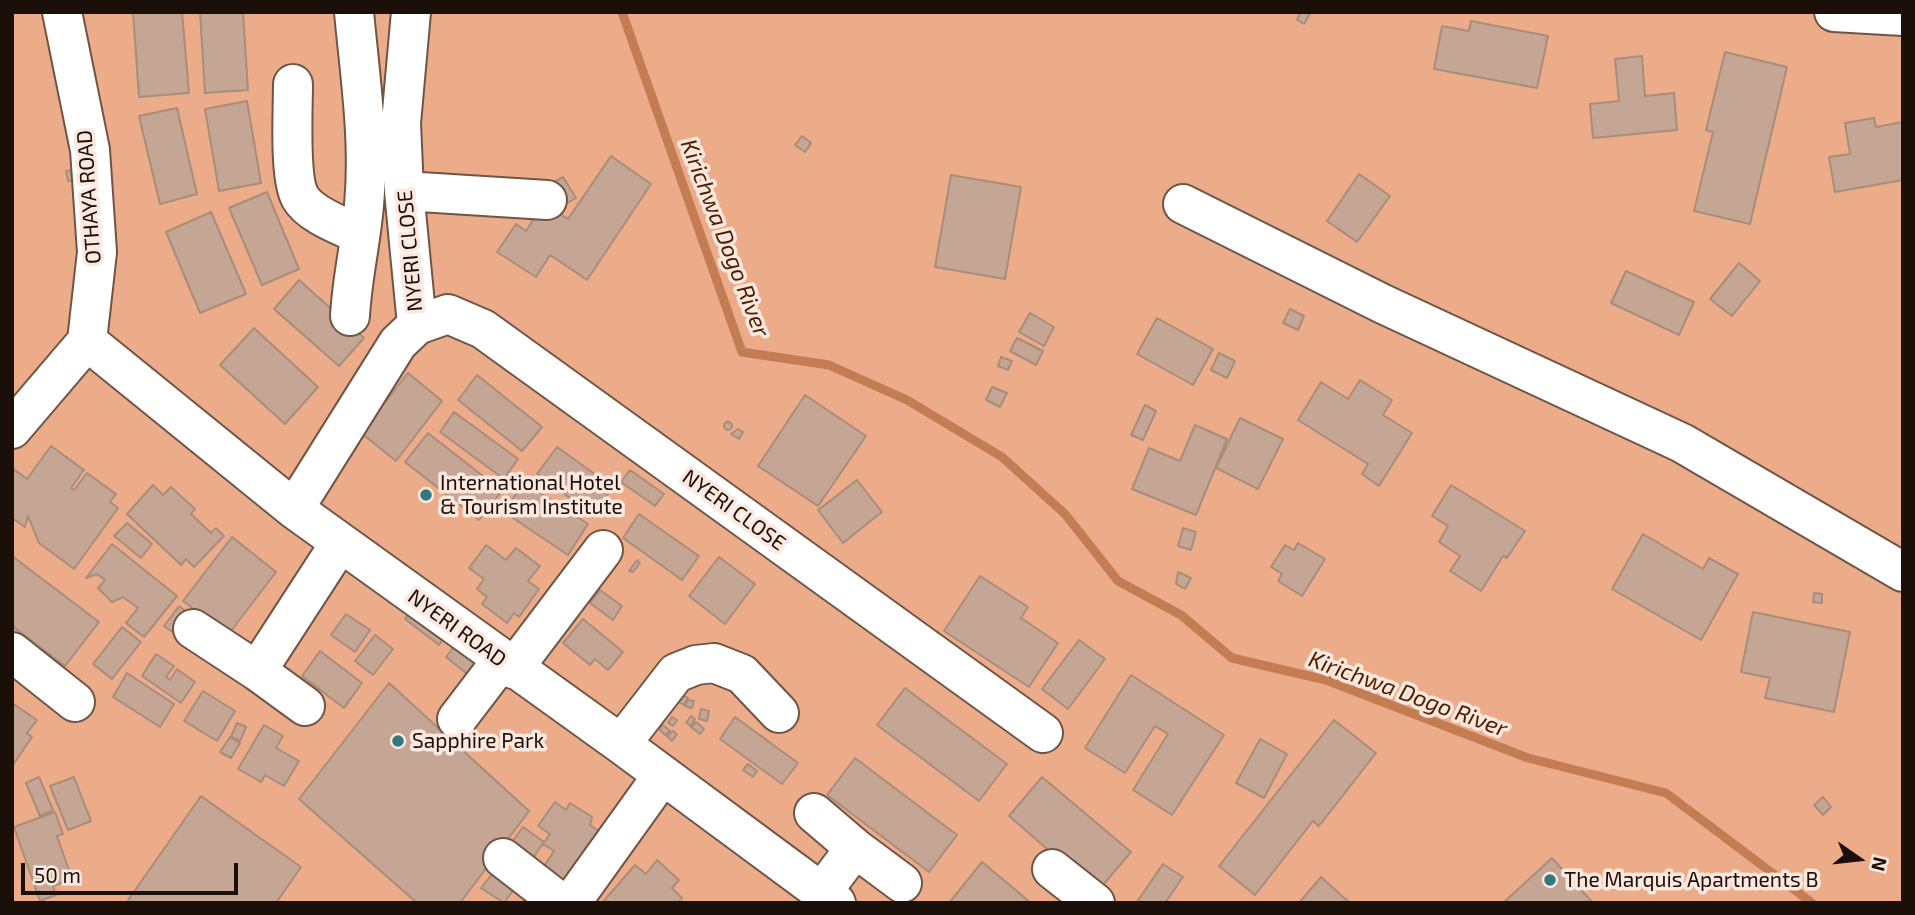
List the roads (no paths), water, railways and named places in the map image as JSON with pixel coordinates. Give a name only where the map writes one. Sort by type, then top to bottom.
[{"type":"street","name":"OTHAYA ROAD","points":[[62,12],[90,150],[97,252],[87,341]]},
{"type":"street","points":[[350,316],[362,219],[365,134],[354,12]]},
{"type":"street","name":"NYERI CLOSE","points":[[411,12],[401,123],[404,198],[416,325]]},
{"type":"street","points":[[1833,12],[1903,16]]},
{"type":"street","points":[[293,84],[295,173],[300,198],[320,216],[362,219],[404,198],[547,200]]},
{"type":"street","points":[[1183,204],[1383,304],[1682,443],[1903,572]]},
{"type":"street","name":"NYERI CLOSE","points":[[294,509],[398,343],[416,325],[448,314],[483,329],[1042,733]]},
{"type":"street","points":[[12,429],[87,341]]},
{"type":"street","name":"NYERI ROAD","points":[[87,341],[294,509],[621,744],[829,898]]},
{"type":"street","points":[[257,671],[340,543]]},
{"type":"street","points":[[457,719],[508,664],[603,551]]},
{"type":"street","points":[[193,629],[305,706]]},
{"type":"street","points":[[12,652],[75,702]]},
{"type":"street","points":[[621,744],[676,673],[696,665],[714,663],[742,674],[779,713]]},
{"type":"street","points":[[570,903],[662,776]]},
{"type":"street","points":[[814,813],[902,883]]},
{"type":"street","points":[[829,898],[855,848]]},
{"type":"street","points":[[503,858],[561,903]]},
{"type":"street","points":[[1052,869],[1095,903]]},
{"type":"waterway","name":"Kirichwa Dogo River","points":[[622,12],[742,352],[829,365],[907,400],[1002,457],[1065,514],[1118,581],[1181,615],[1232,658],[1326,680],[1528,758],[1666,793],[1812,903]]},
{"type":"place","name":"International Hotel & Tourism Institute","points":[[426,495]]},
{"type":"place","name":"Sapphire Park","points":[[398,741]]},
{"type":"place","name":"The Marquis Apartments B","points":[[1550,880]]}]
